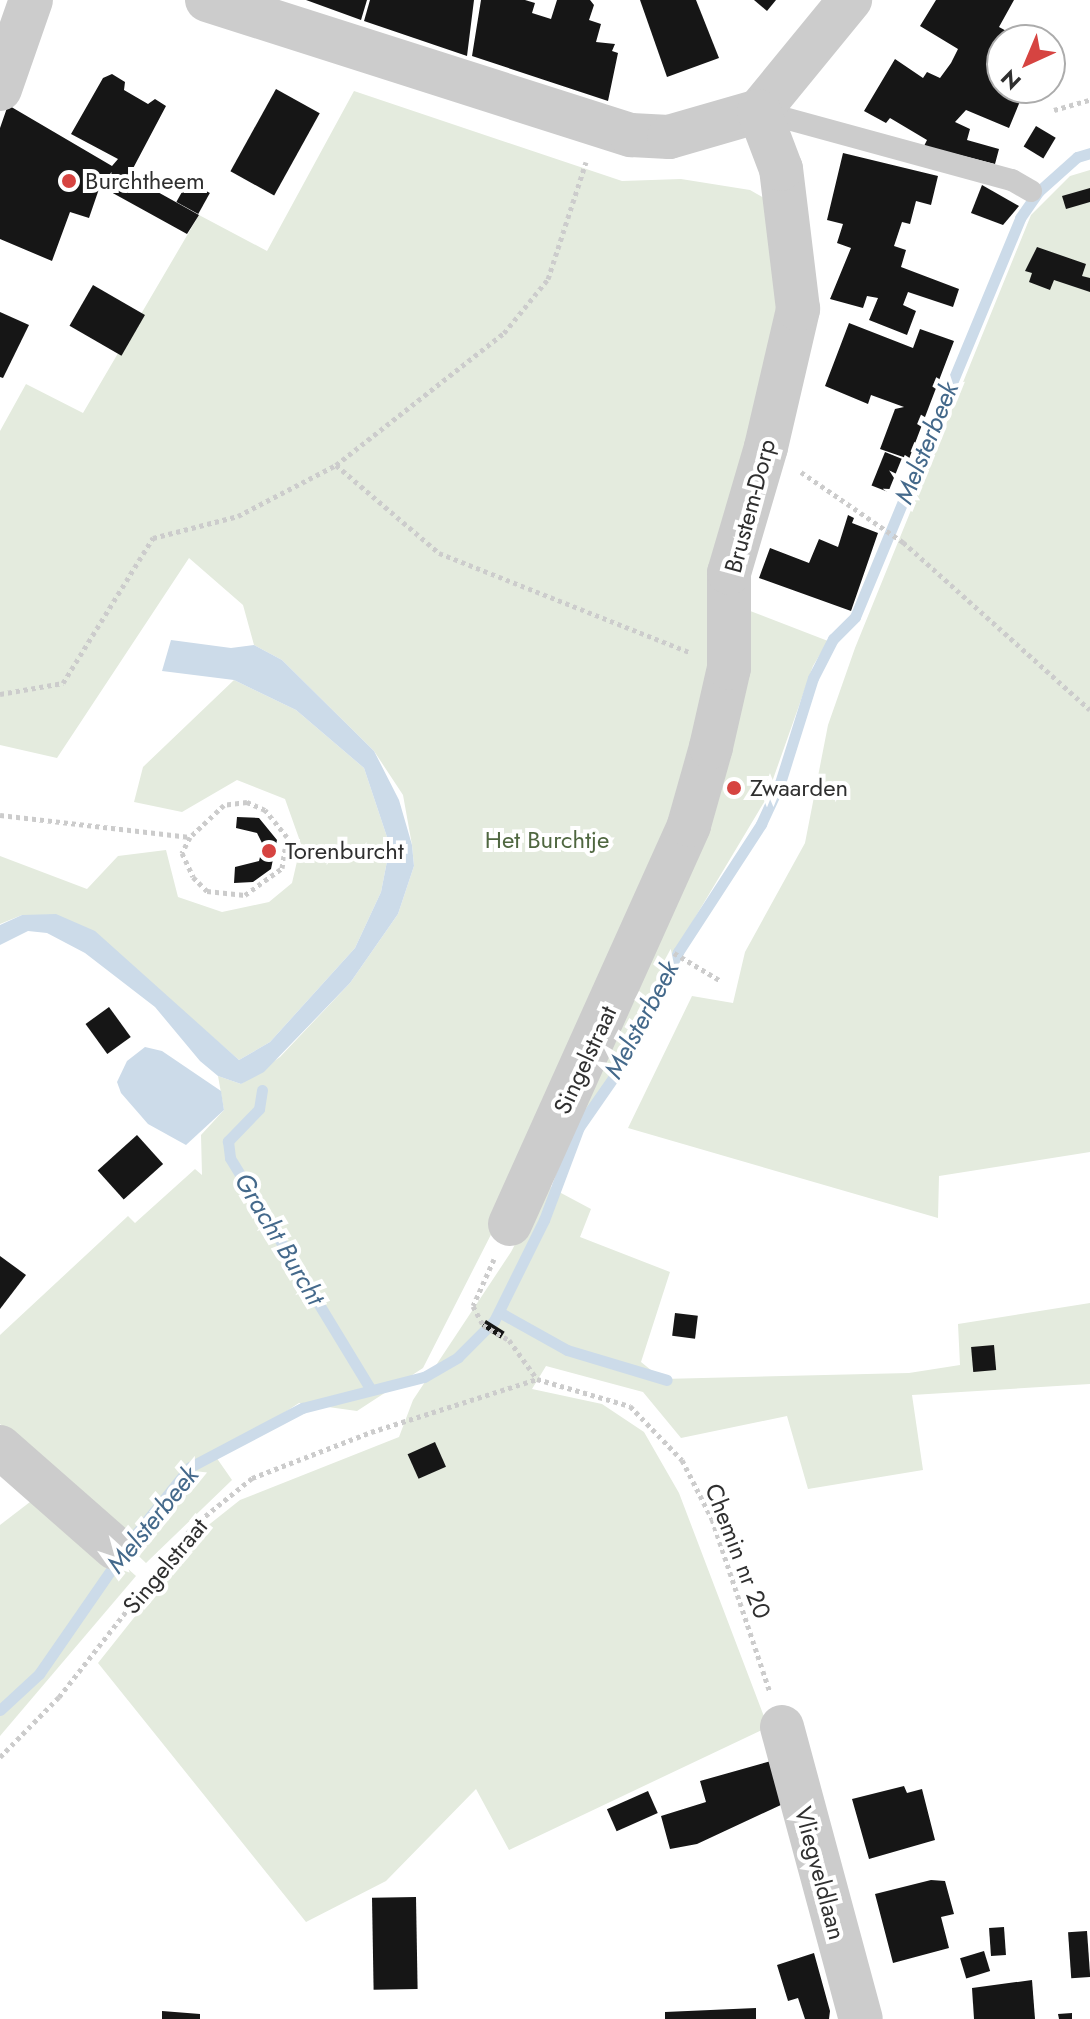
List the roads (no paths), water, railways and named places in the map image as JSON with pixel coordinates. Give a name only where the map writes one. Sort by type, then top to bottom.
[{"type":"street","points":[[0,89],[31,0]]},
{"type":"street","points":[[207,0],[631,135],[669,137],[759,111],[850,0]]},
{"type":"street","name":"Brustem-Dorp","points":[[657,948],[729,668],[729,573],[766,447],[798,309],[781,169],[759,111]]},
{"type":"street","name":"Singelstraat","points":[[510,1224],[657,948]]},
{"type":"street","name":"Singelstraat","points":[[0,1447],[115,1548]]},
{"type":"street","name":"Vliegveldlaan","points":[[782,1727],[861,2019]]},
{"type":"lane","points":[[759,111],[1012,180],[1031,191]]},
{"type":"water","points":[[171,640],[231,648],[254,645],[282,660],[374,751],[399,800],[412,845],[414,866],[398,914],[350,983],[264,1072],[241,1084],[218,1076],[200,1061],[155,1007],[85,953],[47,933],[28,931],[0,945],[0,925],[22,915],[56,914],[95,931],[239,1060],[270,1042],[355,948],[381,892],[390,846],[364,768],[296,710],[234,680],[162,671]]},
{"type":"water","points":[[145,1047],[162,1051],[221,1091],[224,1110],[186,1145],[148,1124],[121,1093],[117,1082],[127,1061]]},
{"type":"waterway","name":"Melsterbeek","points":[[0,1710],[39,1674],[136,1534],[190,1467],[302,1408],[424,1377],[458,1357],[494,1321],[544,1220],[579,1127],[620,1068],[678,952],[761,824],[780,783],[813,678],[833,639],[855,617],[1020,218],[1039,191],[1077,157],[1090,153]]},
{"type":"waterway","name":"Gracht Burcht","points":[[262,1090],[259,1109],[228,1141],[230,1158],[371,1390]]},
{"type":"waterway","points":[[499,1312],[567,1350],[667,1380]]},
{"type":"place","name":"Burchtheem","points":[[69,181]]},
{"type":"place","name":"Zwaarden","points":[[734,788]]},
{"type":"place","name":"Torenburcht","points":[[269,851]]},
{"type":"park label","name":"Het Burchtje","points":[[547,840]]}]
